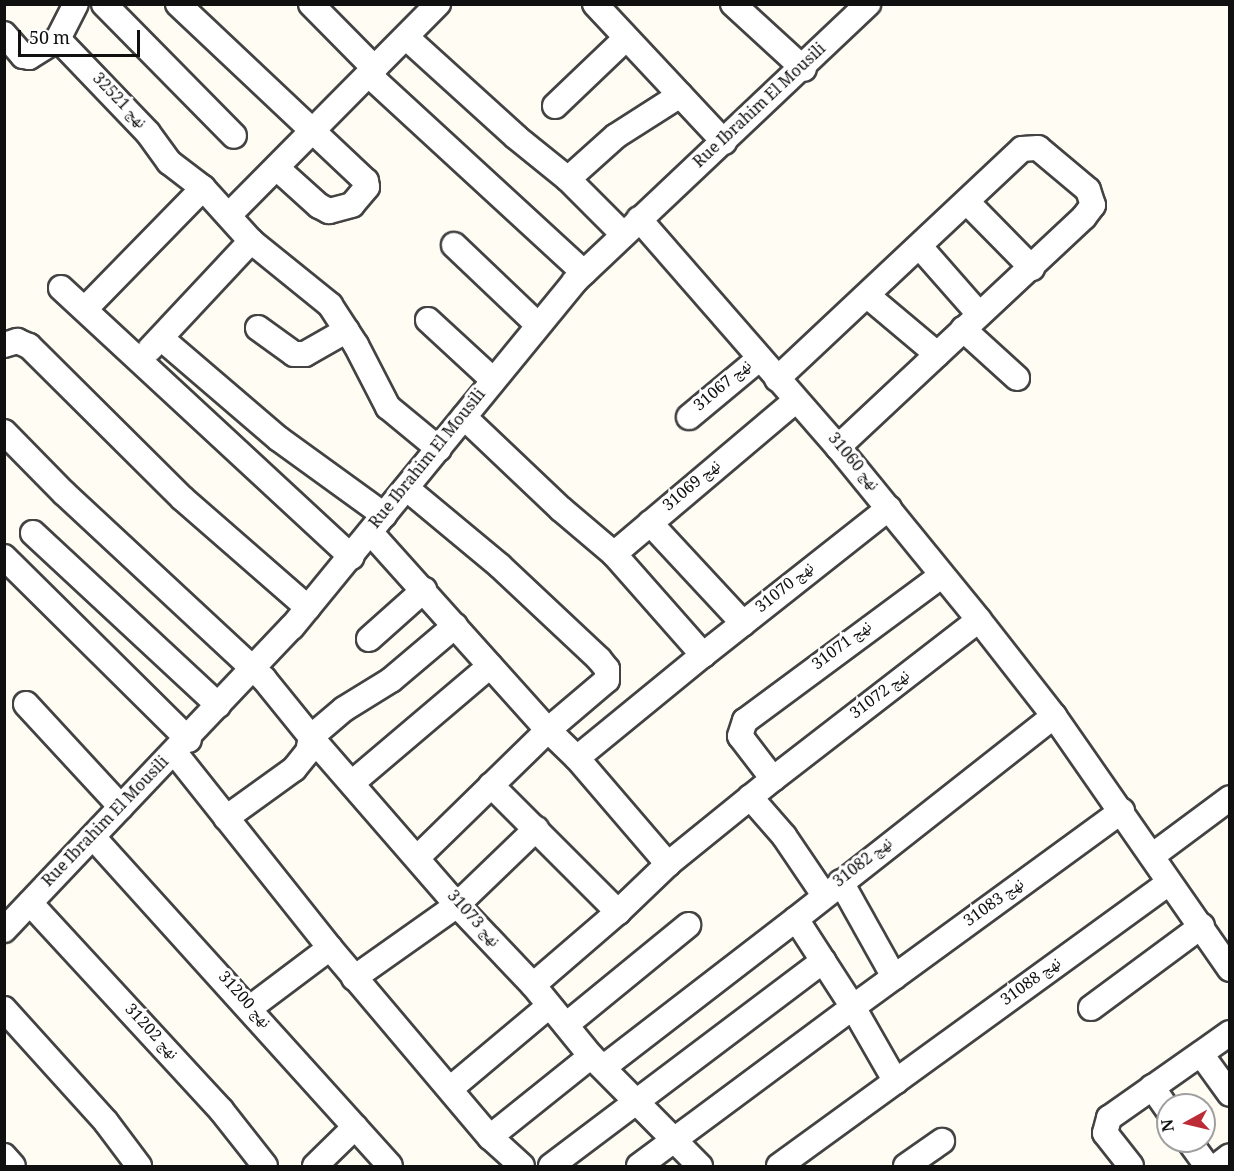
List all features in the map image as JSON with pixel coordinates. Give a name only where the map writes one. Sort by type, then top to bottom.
[{"type":"street","points":[[104,4],[234,136]]},
{"type":"street","points":[[178,4],[310,132],[366,181],[363,196],[352,206],[330,211],[318,207],[277,168]]},
{"type":"street","points":[[311,4],[372,72],[584,273]]},
{"type":"street","points":[[230,214],[407,38],[438,4]]},
{"type":"street","points":[[595,4],[625,39],[724,142]]},
{"type":"street","points":[[733,4],[804,69]]},
{"type":"street","name":"Rue Ibrahim El Mousili","points":[[4,930],[182,746],[308,608],[537,324],[584,273],[804,69],[868,4]]},
{"type":"street","points":[[4,33],[23,57],[29,57],[58,39],[75,5]]},
{"type":"street","name":"نهج 31060","points":[[407,38],[516,137],[631,227],[760,358],[889,507],[1054,716],[1122,811]]},
{"type":"street","name":"نهج 32521","points":[[58,39],[148,133],[169,162],[203,188],[230,214],[250,241],[330,305],[347,330],[388,407],[439,448]]},
{"type":"street","points":[[555,106],[625,39]]},
{"type":"street","points":[[568,179],[616,136],[680,95]]},
{"type":"street","points":[[777,379],[870,297],[969,204],[1011,159],[1030,147],[1055,159],[1089,190],[1093,205],[1032,268],[971,321],[838,447]]},
{"type":"street","points":[[85,309],[126,263],[203,188]]},
{"type":"street","points":[[969,204],[1032,268]]},
{"type":"street","points":[[137,362],[250,241]]},
{"type":"street","points":[[454,246],[537,324]]},
{"type":"street","points":[[921,248],[971,321],[1017,378]]},
{"type":"street","points":[[60,288],[85,309],[137,362],[351,557]]},
{"type":"street","points":[[870,297],[937,354]]},
{"type":"street","points":[[428,320],[494,380]]},
{"type":"street","points":[[258,328],[294,354],[305,354],[347,330]]},
{"type":"street","points":[[161,338],[378,524],[424,590],[548,730],[577,758],[668,864]]},
{"type":"street","points":[[4,345],[17,341],[29,346],[182,498],[308,608]]},
{"type":"street","name":"نهج 31067","points":[[689,417],[760,358]]},
{"type":"street","name":"نهج 31069","points":[[614,554],[796,400]]},
{"type":"street","points":[[464,417],[561,509],[614,554],[703,655]]},
{"type":"street","name":"نهج 31073","points":[[4,432],[64,493],[253,667],[457,905],[533,985],[633,1101],[700,1167]]},
{"type":"street","points":[[406,488],[500,566],[607,669],[603,684],[548,730],[417,858]]},
{"type":"street","name":"نهج 31070","points":[[577,758],[889,507]]},
{"type":"street","points":[[650,523],[743,623]]},
{"type":"street","points":[[33,533],[218,705]]},
{"type":"street","points":[[4,557],[182,746],[226,818],[354,978],[450,1089],[458,1104],[522,1167]]},
{"type":"street","name":"نهج 31071","points":[[778,776],[740,736],[745,722],[942,575]]},
{"type":"street","points":[[369,639],[424,590]]},
{"type":"street","name":"نهج 31072","points":[[533,985],[618,912],[668,864],[750,797],[979,620]]},
{"type":"street","points":[[226,818],[294,769],[308,752],[311,737],[344,709],[391,680],[455,626]]},
{"type":"street","points":[[352,783],[490,666]]},
{"type":"street","points":[[26,704],[121,807]]},
{"type":"street","name":"نهج 31082","points":[[490,1137],[796,919],[1054,716]]},
{"type":"street","points":[[491,784],[618,912]]},
{"type":"street","points":[[750,797],[832,889],[894,978]]},
{"type":"street","points":[[1152,856],[1230,798]]},
{"type":"street","points":[[1122,811],[1169,883],[1226,954]]},
{"type":"street","name":"نهج 31083","points":[[639,1167],[1122,811]]},
{"type":"street","points":[[354,978],[457,905],[536,830]]},
{"type":"street","name":"نهج 31200","points":[[93,837],[250,1008],[390,1167]]},
{"type":"street","name":"نهج 31088","points":[[779,1167],[1169,883]]},
{"type":"street","name":"نهج 31202","points":[[30,903],[221,1110],[265,1167]]},
{"type":"street","points":[[796,919],[823,961],[860,1002],[896,1082]]},
{"type":"street","points":[[566,1025],[688,925]]},
{"type":"street","points":[[1091,1008],[1202,926]]},
{"type":"street","points":[[250,1008],[330,948]]},
{"type":"street","points":[[551,1167],[633,1101],[823,961]]},
{"type":"street","points":[[450,1089],[549,1006]]},
{"type":"street","points":[[4,1009],[106,1122],[139,1167]]},
{"type":"street","points":[[1131,1167],[1104,1126],[1115,1112],[1230,1033]]},
{"type":"street","points":[[1201,1054],[1230,1094]]},
{"type":"street","points":[[1152,1087],[1156,1093]]},
{"type":"street","points":[[315,1167],[356,1127]]},
{"type":"street","points":[[906,1167],[942,1141]]},
{"type":"street","points":[[1197,1153],[1207,1167]]},
{"type":"street","points":[[4,1156],[13,1167]]},
{"type":"street","points":[[1217,1167],[1230,1156]]}]
